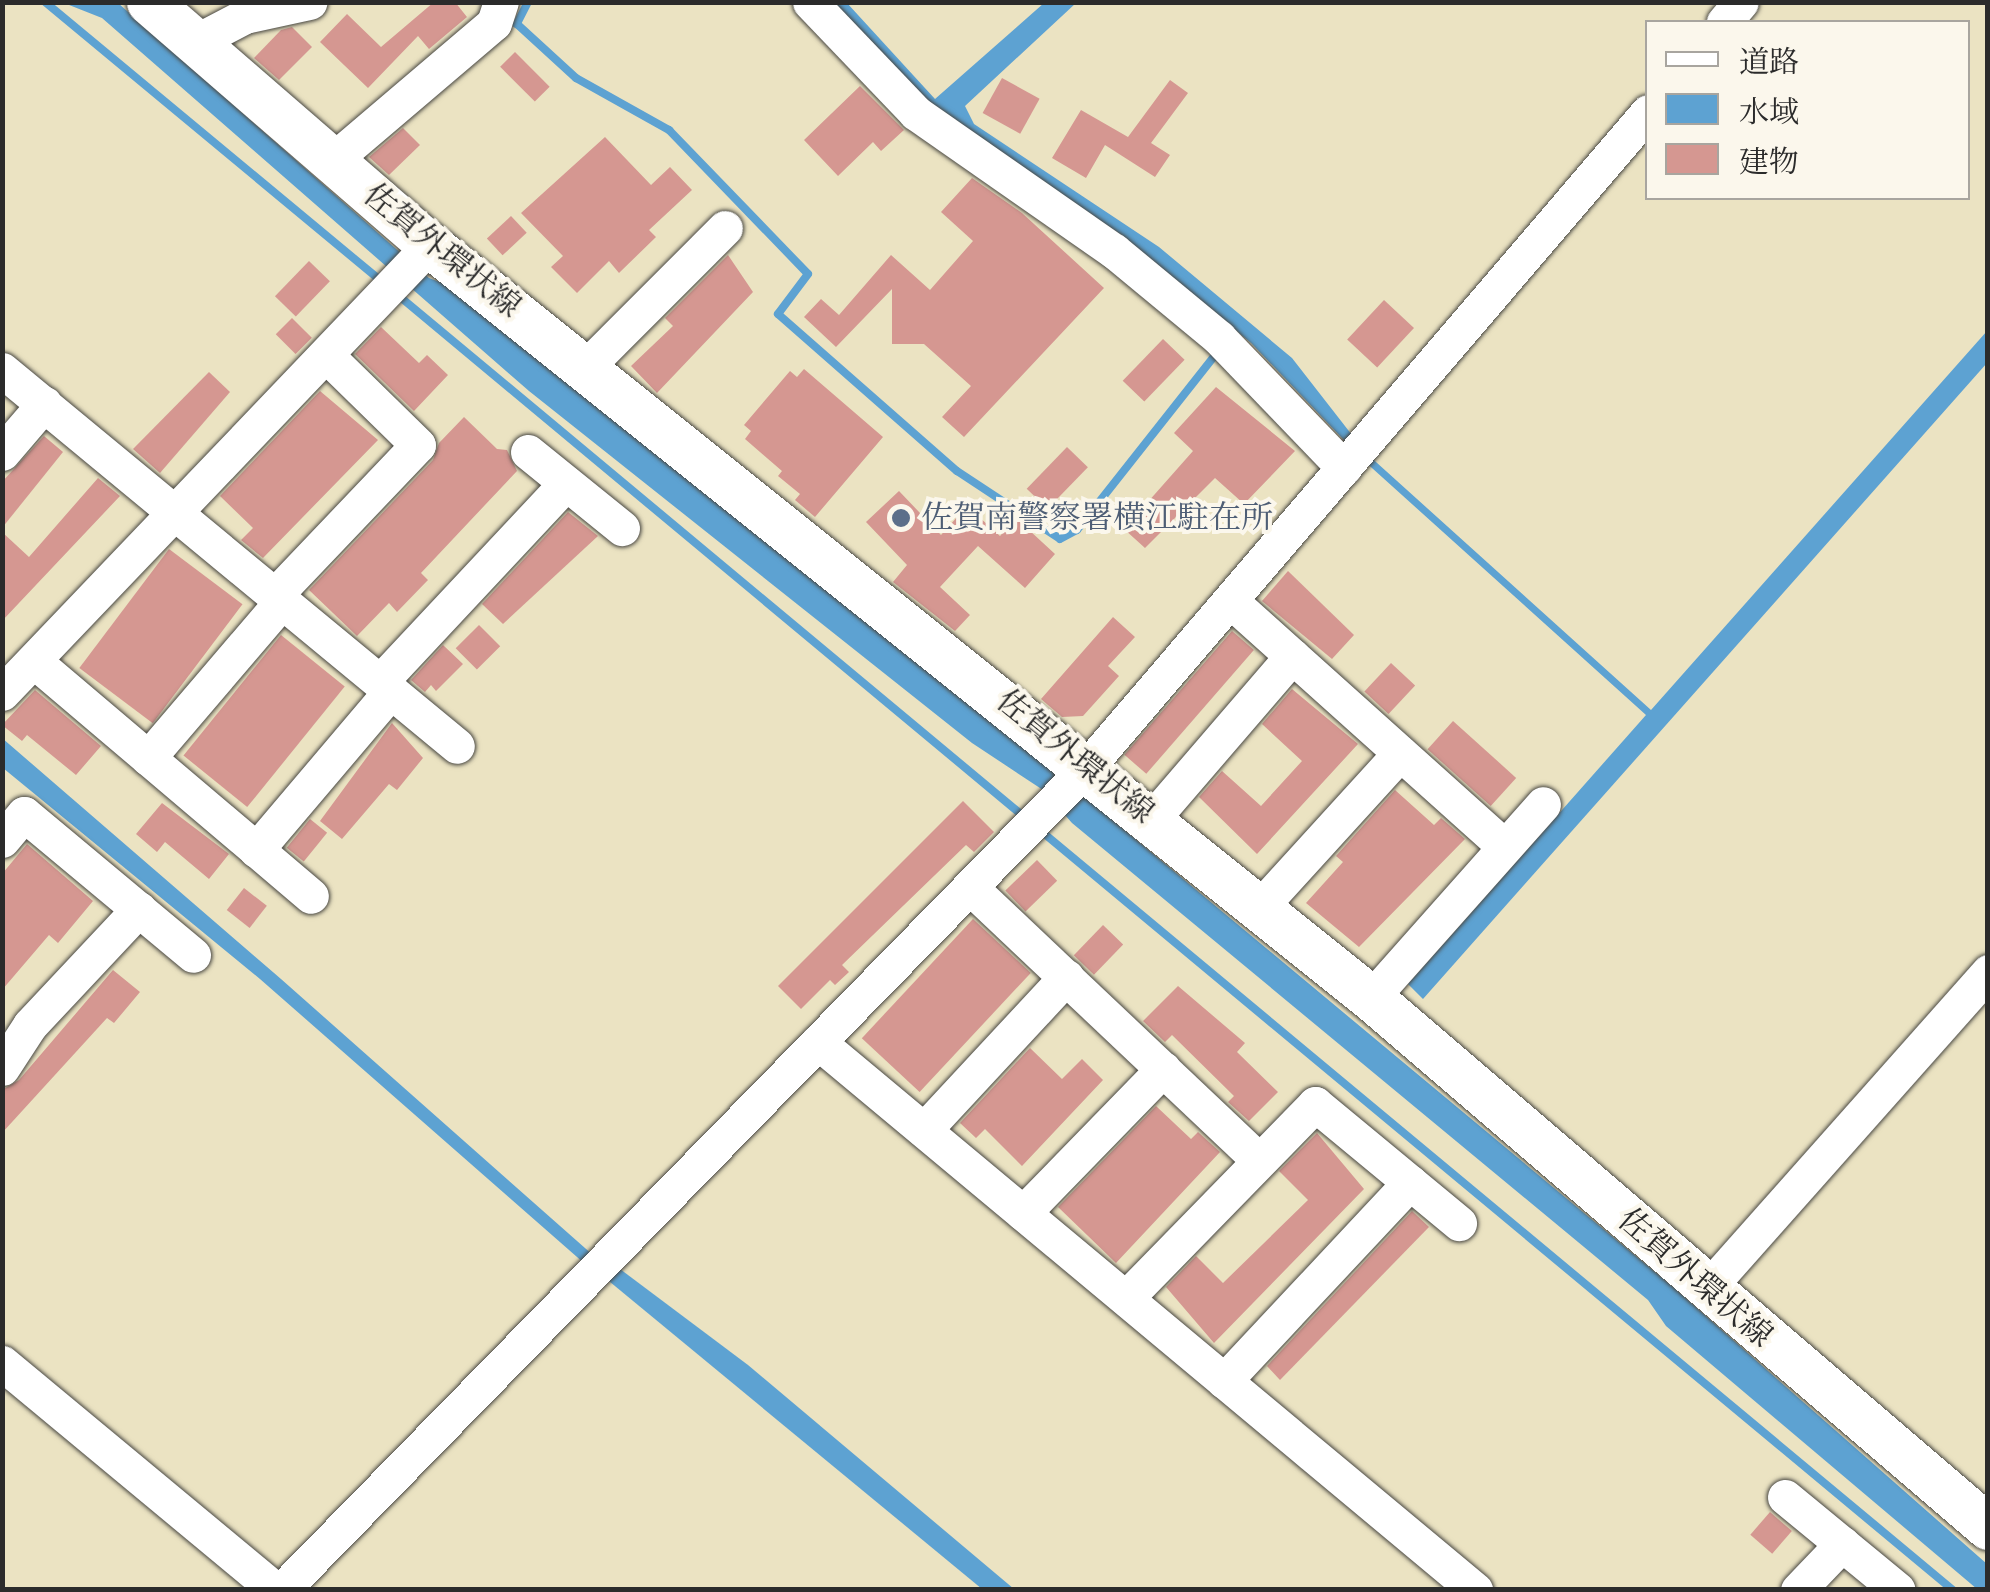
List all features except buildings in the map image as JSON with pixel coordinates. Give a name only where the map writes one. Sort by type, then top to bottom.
[{"type":"main road","name":"佐賀外環状線","points":[[149,2],[333,160],[415,262],[586,366],[1084,770],[1152,819],[1371,998],[1988,1527]]},
{"type":"street","points":[[197,41],[245,16],[309,2]]},
{"type":"street","points":[[333,160],[494,24],[501,2]]},
{"type":"street","points":[[810,2],[916,113],[1114,251],[1354,457]]},
{"type":"street","points":[[2,1362],[279,1590],[1084,770],[1233,603],[1645,116]]},
{"type":"street","points":[[586,366],[725,228]]},
{"type":"street","points":[[2,693],[415,262]]},
{"type":"street","points":[[148,758],[278,598],[418,445],[327,356]]},
{"type":"street","points":[[2,370],[457,746]]},
{"type":"street","points":[[2,453],[44,404]]},
{"type":"street","points":[[528,452],[622,528]]},
{"type":"street","points":[[256,850],[385,686],[566,483]]},
{"type":"street","points":[[1233,603],[1506,847]]},
{"type":"street","points":[[1152,819],[1292,656]]},
{"type":"street","points":[[34,661],[311,896]]},
{"type":"street","points":[[1260,907],[1400,752]]},
{"type":"street","points":[[1371,998],[1542,804]]},
{"type":"street","points":[[2,840],[24,814],[193,955]]},
{"type":"street","points":[[971,888],[1259,1160]]},
{"type":"street","points":[[2,1068],[30,1026],[138,910]]},
{"type":"street","points":[[1707,1289],[1988,972]]},
{"type":"street","points":[[924,1130],[1066,977]]},
{"type":"street","points":[[818,1042],[1474,1590]]},
{"type":"street","points":[[1023,1213],[1163,1069]]},
{"type":"street","points":[[1126,1298],[1314,1104],[1460,1222]]},
{"type":"street","points":[[1224,1381],[1410,1182]]},
{"type":"street","points":[[1785,1498],[1898,1590]]},
{"type":"street","points":[[1798,1590],[1842,1544]]},
{"type":"water","points":[[64,3],[118,3],[429,278],[456,288],[1092,803],[1673,1287],[1987,1564],[1987,1589],[1977,1589],[1666,1326],[1648,1300],[1072,823],[1043,790],[972,743],[529,391],[102,18]]},
{"type":"water","points":[[830,3],[847,3],[935,99],[1044,3],[1076,3],[965,106],[974,124],[1159,247],[1292,358],[1366,453],[1651,710],[1987,331],[1987,363],[1423,999],[1408,984],[1646,715],[1362,459],[1251,343],[1120,234],[927,105]]},
{"type":"water","points":[[2,738],[594,1256],[585,1264],[260,979],[3,768]]},
{"type":"water","points":[[616,1266],[748,1365],[1014,1589],[982,1589],[604,1277]]},
{"type":"waterway","points":[[45,2],[377,278]]},
{"type":"waterway","points":[[528,2],[517,24],[576,78],[669,130],[808,274],[778,314],[957,471],[1060,539],[1077,530],[1219,350]]},
{"type":"waterway","points":[[399,296],[1022,815]]},
{"type":"waterway","points":[[1047,836],[1953,1590]]},
{"type":"place","name":"佐賀南警察署横江駐在所","points":[[901,518]]}]
